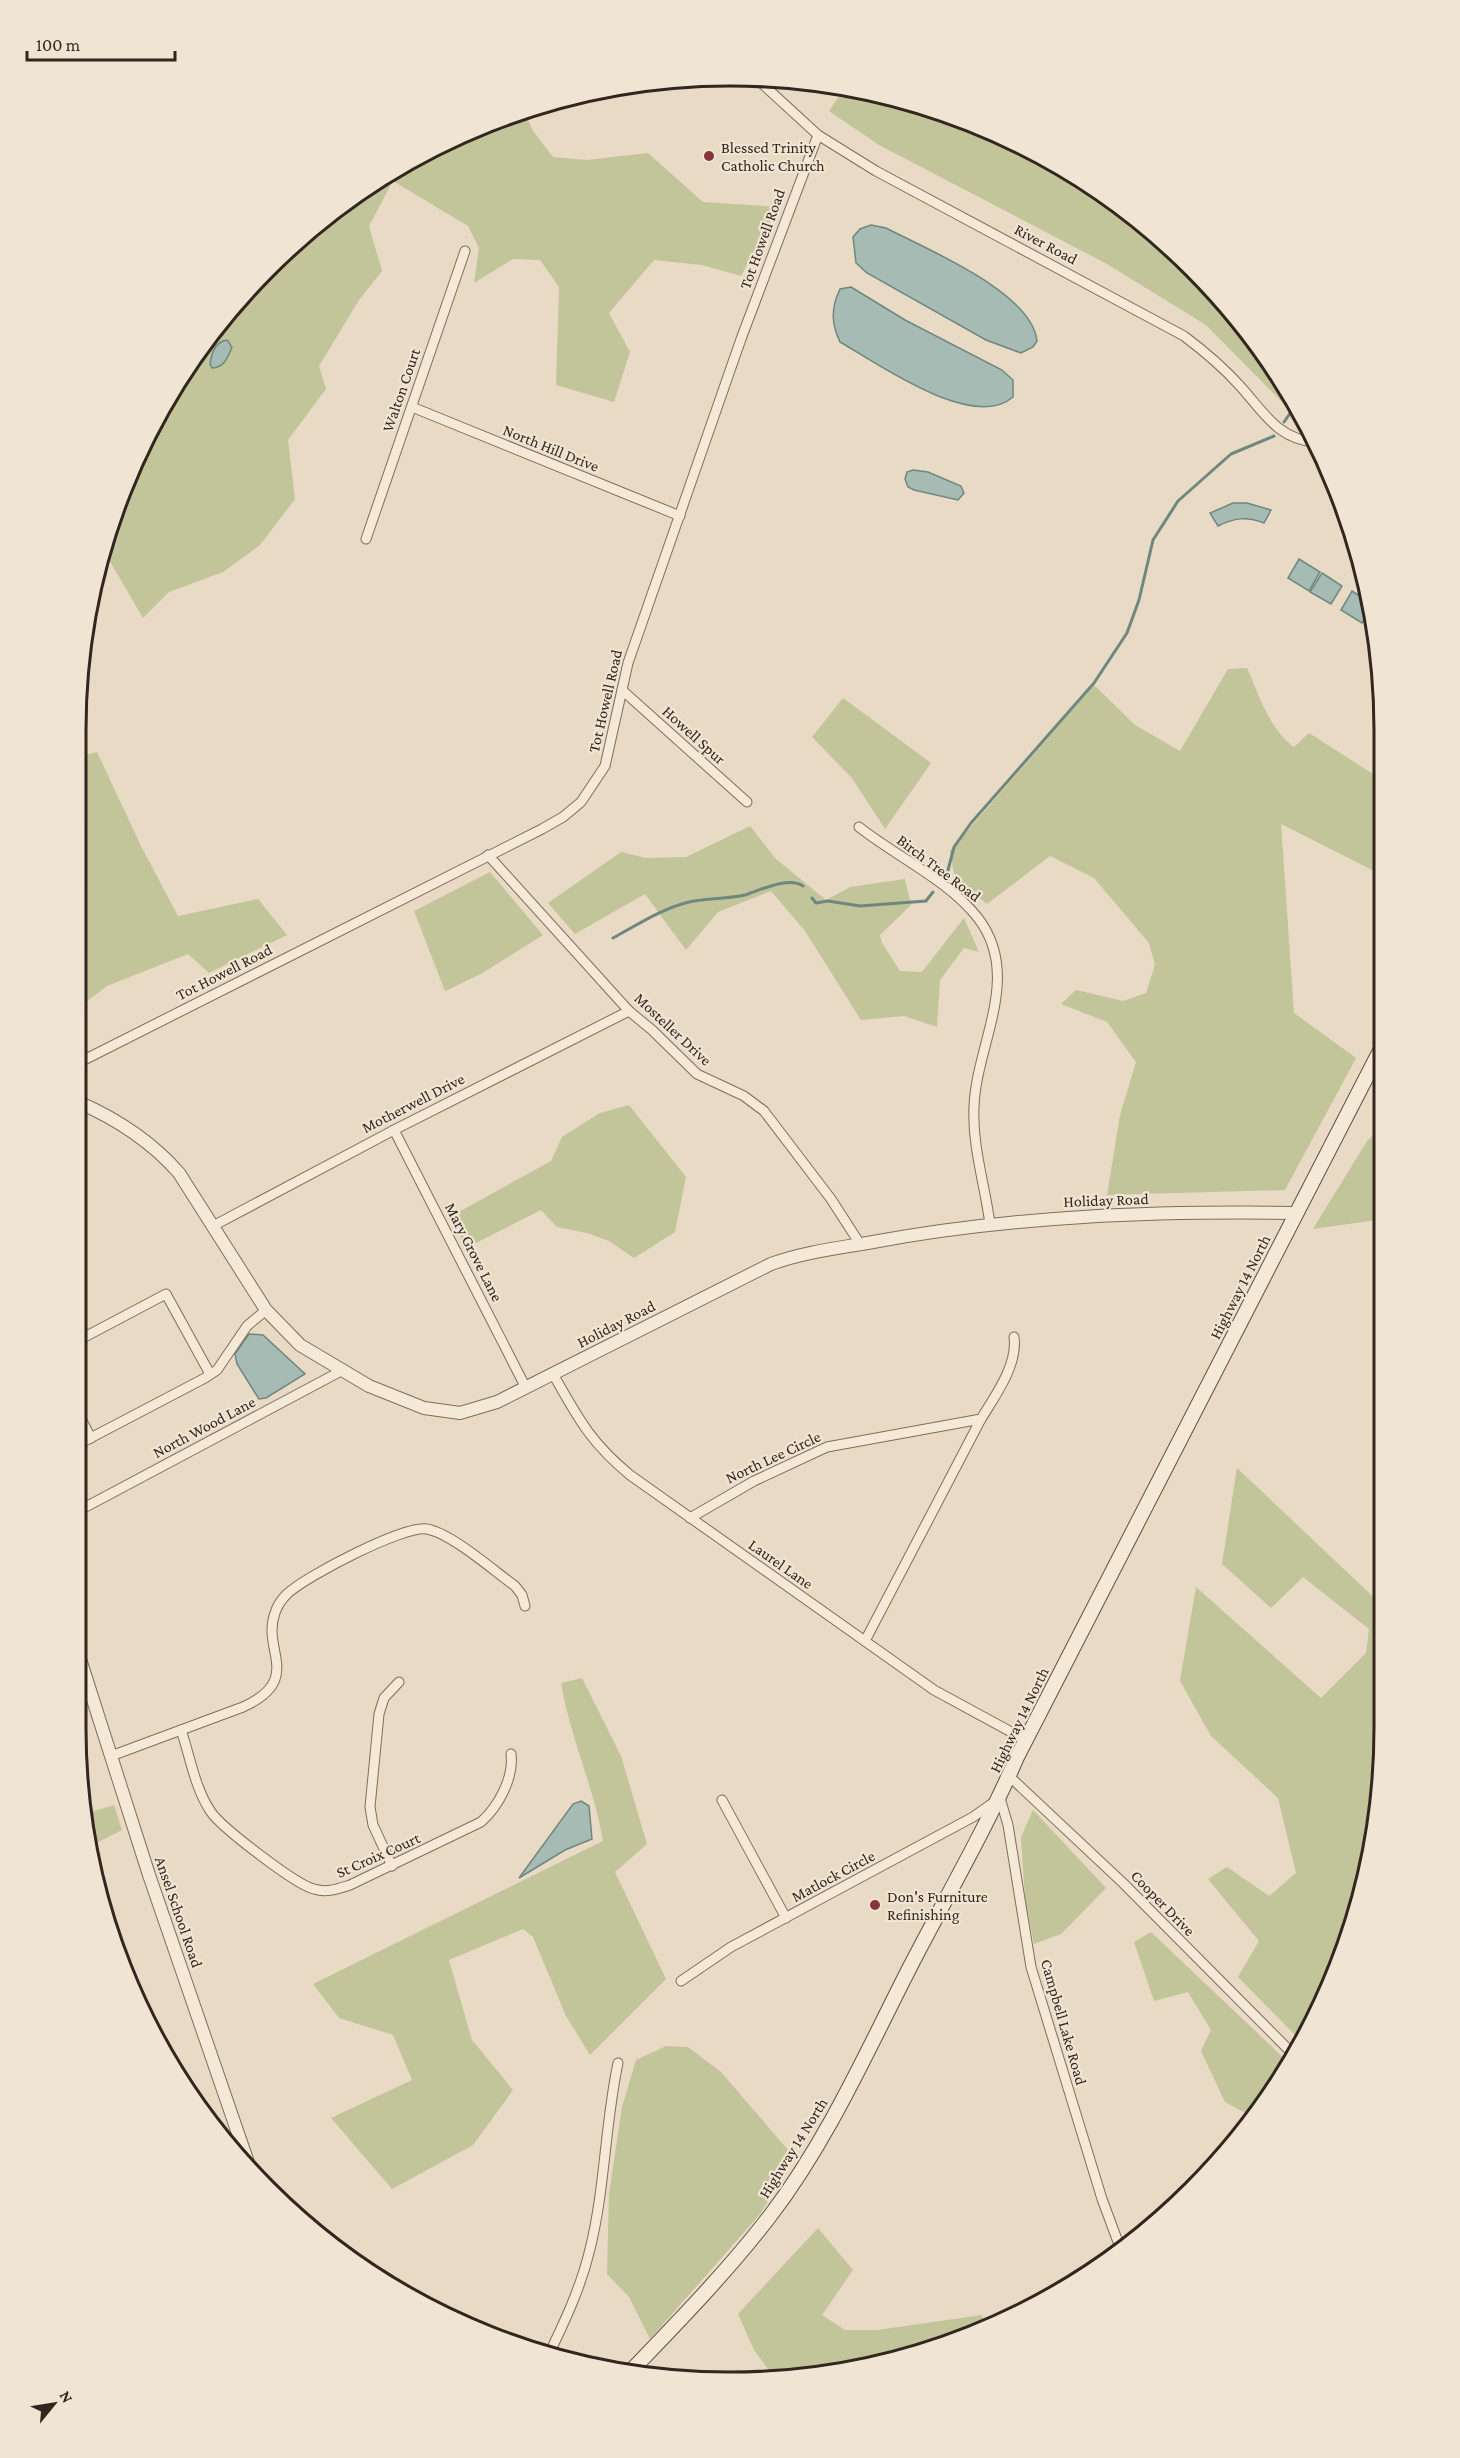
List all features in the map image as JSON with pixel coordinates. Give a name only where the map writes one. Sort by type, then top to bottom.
[{"type":"main road","name":"Highway 14 North","points":[[636,2365],[739,2256],[804,2167],[836,2112],[1000,1798],[1026,1740],[1375,1060]]},
{"type":"street","name":"River Road","points":[[766,87],[818,135],[876,171],[1184,336],[1219,364],[1272,425],[1290,436],[1305,440]]},
{"type":"street","name":"Tot Howell Road","points":[[85,1059],[563,817],[590,791],[608,758],[628,663],[741,339],[818,135]]},
{"type":"street","name":"Walton Court","points":[[366,539],[465,251]]},
{"type":"street","name":"North Hill Drive","points":[[412,407],[680,516]]},
{"type":"street","name":"Howell Spur","points":[[622,690],[747,802]]},
{"type":"street","name":"Birch Tree Road","points":[[859,827],[962,901],[979,920],[990,938],[998,975],[997,999],[979,1063],[974,1109],[976,1146],[990,1224]]},
{"type":"street","name":"Mosteller Drive","points":[[488,855],[629,1011],[697,1074],[744,1096],[765,1111],[831,1199],[860,1244]]},
{"type":"street","name":"Motherwell Drive","points":[[213,1226],[394,1130],[629,1011]]},
{"type":"street","name":"Holiday Road","points":[[85,1106],[133,1131],[165,1156],[179,1173],[266,1310],[300,1344],[398,1399],[446,1413],[478,1410],[771,1264],[809,1253],[990,1224],[1087,1216],[1295,1213]]},
{"type":"street","name":"Mary Grove Lane","points":[[394,1130],[526,1388]]},
{"type":"street","points":[[85,1337],[166,1294],[210,1374]]},
{"type":"street","points":[[85,1441],[210,1374],[224,1360],[246,1326],[266,1310]]},
{"type":"street","points":[[865,1641],[998,1390],[1011,1360],[1014,1336]]},
{"type":"street","name":"North Wood Lane","points":[[85,1507],[343,1370]]},
{"type":"street","name":"Laurel Lane","points":[[554,1374],[577,1418],[600,1450],[630,1475],[934,1690],[1026,1740]]},
{"type":"street","name":"North Lee Circle","points":[[690,1518],[754,1481],[827,1447],[981,1419]]},
{"type":"street","points":[[85,1426],[91,1438]]},
{"type":"street","points":[[111,1756],[253,1702],[270,1688],[277,1668],[274,1616],[288,1593],[301,1584],[406,1530],[426,1529],[446,1537],[515,1586],[522,1595],[525,1606]]},
{"type":"street","name":"Ansel School Road","points":[[85,1675],[148,1875],[244,2152]]},
{"type":"street","points":[[392,1866],[373,1826],[370,1808],[379,1714],[388,1692],[399,1682]]},
{"type":"street","name":"St Croix Court","points":[[181,1730],[200,1789],[211,1813],[301,1885],[314,1890],[335,1890],[466,1831],[486,1818],[510,1777],[511,1754]]},
{"type":"street","name":"Cooper Drive","points":[[1009,1776],[1123,1883],[1288,2049]]},
{"type":"street","name":"Matlock Circle","points":[[681,1981],[724,1952],[973,1817],[1000,1798]]},
{"type":"street","name":"Campbell Lake Road","points":[[1000,1798],[1008,1825],[1031,1967],[1102,2199],[1118,2242]]},
{"type":"street","points":[[722,1800],[786,1917]]},
{"type":"street","points":[[552,2347],[575,2298],[590,2247],[610,2099],[618,2063]]},
{"type":"green space","points":[[840,95],[897,107],[977,135],[1015,152],[1088,194],[1155,245],[1215,305],[1266,372],[1288,408],[1206,325],[1107,264],[879,145],[829,111]]},
{"type":"green space","points":[[527,119],[533,131],[553,157],[587,160],[648,153],[703,202],[778,207],[741,276],[702,265],[654,260],[609,313],[630,352],[614,402],[556,385],[559,287],[540,260],[513,259],[474,283],[479,248],[468,226],[393,181],[445,152]]},
{"type":"green space","points":[[393,181],[369,226],[382,271],[359,300],[319,366],[326,389],[288,440],[295,499],[260,545],[223,572],[169,592],[143,618],[108,559],[135,483],[172,408],[194,372],[219,338],[274,274],[338,219]]},
{"type":"green space","points":[[1247,668],[1271,721],[1285,740],[1294,747],[1309,733],[1375,775],[1375,871],[1281,824],[1294,1013],[1356,1058],[1285,1190],[1107,1195],[1120,1115],[1136,1062],[1107,1022],[1061,1004],[1076,990],[1123,1001],[1146,993],[1155,965],[1149,943],[1094,878],[1050,856],[987,904],[955,879],[950,851],[1094,685],[1135,725],[1180,751],[1228,669]]},
{"type":"green space","points":[[843,698],[931,763],[885,829],[852,778],[812,737]]},
{"type":"green space","points":[[97,752],[142,848],[178,916],[258,899],[287,935],[209,973],[188,954],[107,986],[85,1003],[85,755]]},
{"type":"green space","points":[[750,826],[776,859],[826,900],[850,887],[905,879],[911,905],[880,935],[882,943],[900,971],[922,972],[964,918],[979,952],[964,948],[940,980],[937,1027],[904,1016],[861,1020],[805,931],[771,891],[718,912],[686,950],[645,894],[575,934],[548,903],[621,852],[646,858],[686,857]]},
{"type":"green space","points":[[490,872],[543,935],[481,974],[445,991],[414,911]]},
{"type":"green space","points":[[629,1105],[686,1177],[675,1232],[634,1258],[609,1241],[587,1233],[557,1227],[541,1210],[464,1249],[455,1214],[551,1161],[562,1137],[600,1113]]},
{"type":"green space","points":[[1375,1133],[1375,1220],[1313,1229],[1367,1141]]},
{"type":"green space","points":[[1237,1468],[1375,1598],[1373,1770],[1362,1854],[1353,1895],[1340,1935],[1325,1975],[1296,2036],[1238,1977],[1259,1941],[1208,1879],[1227,1867],[1269,1896],[1296,1873],[1278,1798],[1211,1736],[1180,1681],[1196,1587],[1321,1698],[1366,1653],[1369,1629],[1303,1577],[1271,1608],[1222,1564]]},
{"type":"green space","points":[[582,1678],[621,1756],[647,1844],[615,1872],[666,1979],[590,2055],[566,2016],[533,1937],[523,1929],[449,1960],[472,2040],[513,2090],[473,2145],[392,2189],[331,2118],[412,2080],[393,2035],[339,2018],[313,1984],[603,1841],[561,1683]]},
{"type":"green space","points":[[114,1805],[122,1830],[96,1843],[91,1812]]},
{"type":"green space","points":[[1033,1810],[1106,1888],[1061,1934],[1034,1944],[1025,1899],[1021,1837]]},
{"type":"green space","points":[[1151,1932],[1283,2058],[1246,2113],[1225,2102],[1201,2051],[1211,2030],[1188,1992],[1154,2001],[1134,1942]]},
{"type":"green space","points":[[666,2046],[688,2047],[721,2072],[794,2157],[761,2213],[650,2339],[629,2297],[607,2274],[609,2194],[622,2107],[636,2060]]},
{"type":"green space","points":[[818,2228],[853,2270],[822,2315],[845,2330],[877,2330],[982,2315],[982,2321],[897,2351],[814,2367],[770,2371],[754,2350],[738,2314]]},
{"type":"water","points":[[871,225],[886,228],[950,260],[998,289],[1031,323],[1037,341],[1033,347],[1021,353],[986,340],[867,273],[856,263],[853,237],[860,229]]},
{"type":"water","points":[[851,287],[905,320],[1002,370],[1013,380],[1013,397],[996,406],[974,406],[950,401],[900,378],[840,342],[833,316],[835,303],[840,289]]},
{"type":"water","points":[[227,340],[232,347],[227,358],[220,366],[212,368],[210,364],[215,348]]},
{"type":"water","points":[[913,470],[928,472],[961,486],[964,493],[958,500],[914,490],[908,487],[905,479],[907,472]]},
{"type":"water","points":[[1233,503],[1247,503],[1271,510],[1264,523],[1251,519],[1240,519],[1218,526],[1210,513]]},
{"type":"water","points":[[1299,559],[1320,572],[1309,591],[1288,578]]},
{"type":"water","points":[[1322,573],[1342,586],[1331,604],[1310,592]]},
{"type":"water","points":[[1352,591],[1360,596],[1364,619],[1362,623],[1341,610]]},
{"type":"water","points":[[249,1334],[263,1335],[305,1374],[266,1398],[259,1399],[237,1364],[235,1354]]},
{"type":"water","points":[[581,1801],[589,1806],[592,1839],[565,1850],[519,1878],[573,1804]]},
{"type":"waterway","points":[[1284,422],[1291,413]]},
{"type":"waterway","points":[[947,874],[954,847],[971,823],[1094,683],[1127,633],[1139,600],[1153,540],[1178,501],[1231,454],[1274,436]]},
{"type":"waterway","points":[[613,938],[660,913],[689,902],[745,895],[782,883],[790,882],[803,886]]},
{"type":"waterway","points":[[812,898],[816,903],[828,901],[860,906],[926,901],[933,892]]},
{"type":"place","name":"Blessed Trinity Catholic Church","points":[[709,156]]},
{"type":"place","name":"Don's Furniture Refinishing","points":[[875,1905]]}]
